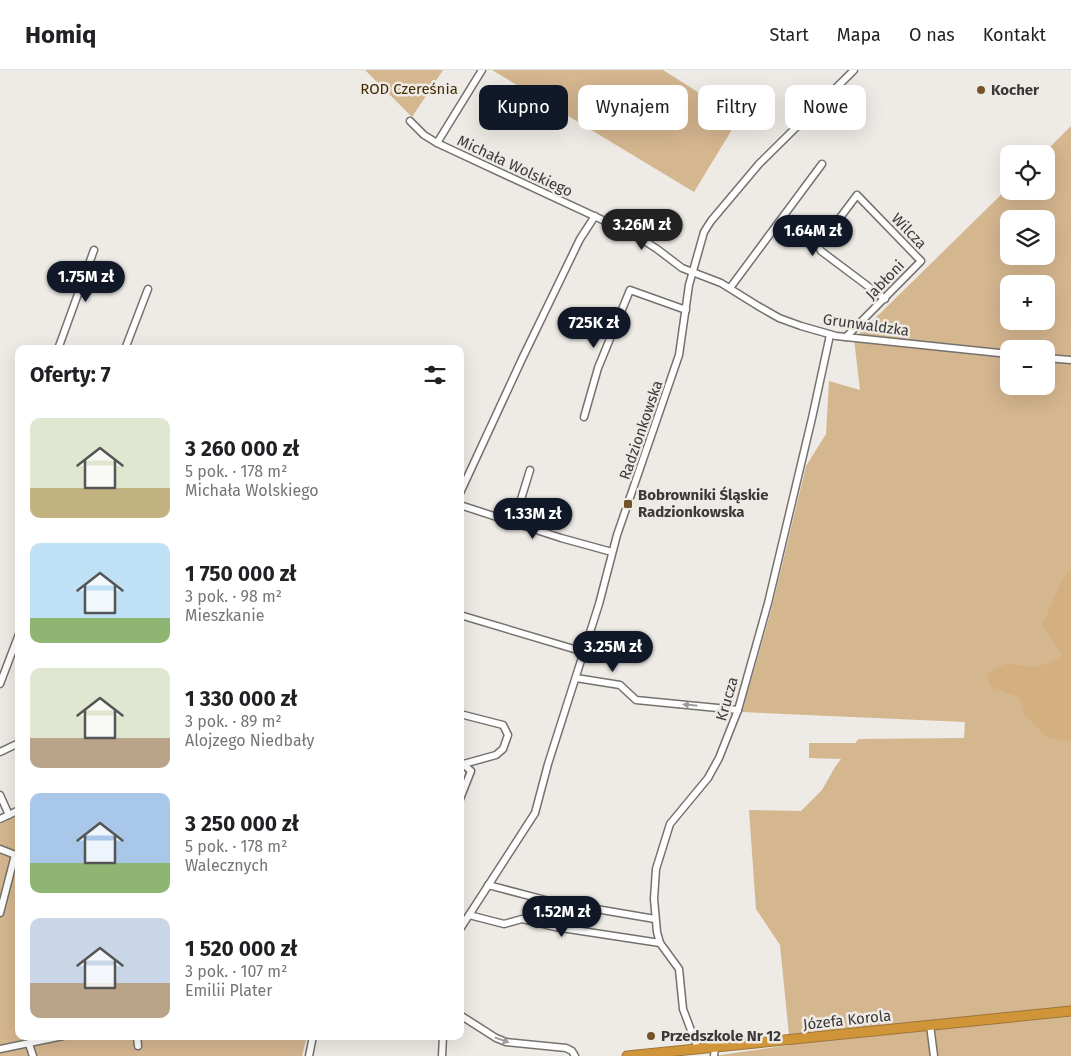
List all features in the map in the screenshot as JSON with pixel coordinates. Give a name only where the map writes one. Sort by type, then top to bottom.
[{"type":"highway","name":"Józefa Korola","points":[[626,1056],[698,1049],[714,1051],[930,1025],[1071,1011]]},
{"type":"street","points":[[437,144],[482,70]]},
{"type":"street","name":"Radzionkowska","points":[[464,923],[534,813],[599,604],[612,552],[679,355],[692,273],[707,226],[748,176],[854,70]]},
{"type":"street","name":"Michała Wolskiego","points":[[410,121],[424,136],[437,144],[595,216],[647,242],[682,268],[692,273]]},
{"type":"street","points":[[730,288],[822,164]]},
{"type":"street","name":"Wilcza","points":[[885,299],[821,251],[821,243],[857,194],[921,261]]},
{"type":"street","points":[[464,485],[580,239],[595,216]]},
{"type":"street","points":[[59,345],[94,250]]},
{"type":"street","name":"Jabłoni","points":[[846,337],[921,261]]},
{"type":"street","name":"Grunwaldzka","points":[[692,273],[714,280],[730,288],[779,318],[830,335],[1000,353]]},
{"type":"street","points":[[127,345],[148,289]]},
{"type":"street","points":[[584,417],[598,368],[630,290],[686,310]]},
{"type":"street","name":"Krucza","points":[[698,1049],[683,1009],[679,969],[660,943],[655,919],[654,882],[656,869],[667,833],[676,816],[702,787],[714,769],[738,710],[771,590],[830,335]]},
{"type":"street","points":[[1055,359],[1071,360]]},
{"type":"street","points":[[514,522],[530,470]]},
{"type":"street","points":[[519,503],[560,516]]},
{"type":"street","points":[[464,506],[561,538],[612,552]]},
{"type":"street","points":[[464,616],[584,652]]},
{"type":"street","points":[[0,684],[15,645]]},
{"type":"street","points":[[576,678],[620,686],[636,700],[641,701],[738,710]]},
{"type":"street","points":[[464,715],[503,725],[508,735],[503,749],[496,755],[464,764]]},
{"type":"street","points":[[0,752],[15,745]]},
{"type":"street","points":[[464,767],[471,772],[464,789]]},
{"type":"street","points":[[0,795],[9,815]]},
{"type":"street","points":[[0,818],[15,812]]},
{"type":"street","points":[[0,849],[15,855]]},
{"type":"street","points":[[0,913],[15,863]]},
{"type":"street","points":[[488,885],[548,901],[655,919]]},
{"type":"street","points":[[469,915],[504,924],[522,919],[555,927],[660,943]]},
{"type":"street","points":[[464,1018],[496,1038],[506,1042],[566,1048],[576,1056]]},
{"type":"street","points":[[930,1025],[934,1056]]},
{"type":"street","points":[[0,1049],[46,1040]]},
{"type":"street","points":[[137,1040],[138,1046]]},
{"type":"street","points":[[310,1056],[312,1040]]},
{"type":"street","points":[[442,1056],[443,1040]]},
{"type":"street","points":[[29,1044],[33,1056]]},
{"type":"green space","name":"ROD Czereśnia","points":[[365,70],[443,70],[412,117]]},
{"type":"green space","points":[[492,70],[663,70],[687,85],[578,85],[578,122],[568,116],[568,85],[517,85]]},
{"type":"green space","points":[[688,86],[698,92],[698,130],[732,130],[694,192],[591,130],[688,130]]},
{"type":"green space","points":[[1071,126],[1071,1056],[713,1056],[790,1045],[780,945],[756,909],[749,810],[801,811],[822,790],[841,759],[809,758],[809,743],[855,743],[859,739],[964,738],[965,722],[742,712],[771,611],[806,466],[826,434],[829,381],[860,390],[854,339],[1000,196],[1000,200],[1055,200],[1055,145],[1052,145]]},
{"type":"green space","points":[[15,817],[15,1040],[306,1040],[302,1056],[0,1056],[0,824]]},
{"type":"shaded area","points":[[1071,570],[1071,740],[1069,741],[1048,738],[1025,715],[1019,697],[991,687],[986,675],[1006,663],[1036,666],[1048,663],[1063,655],[1042,625],[1063,578]]},
{"type":"place","name":"Kocher","points":[[981,90]]},
{"type":"place","name":"Bobrowniki Śląskie Radzionkowska","points":[[628,504]]},
{"type":"place","name":"Przedszkole Nr 12","points":[[651,1036]]}]
